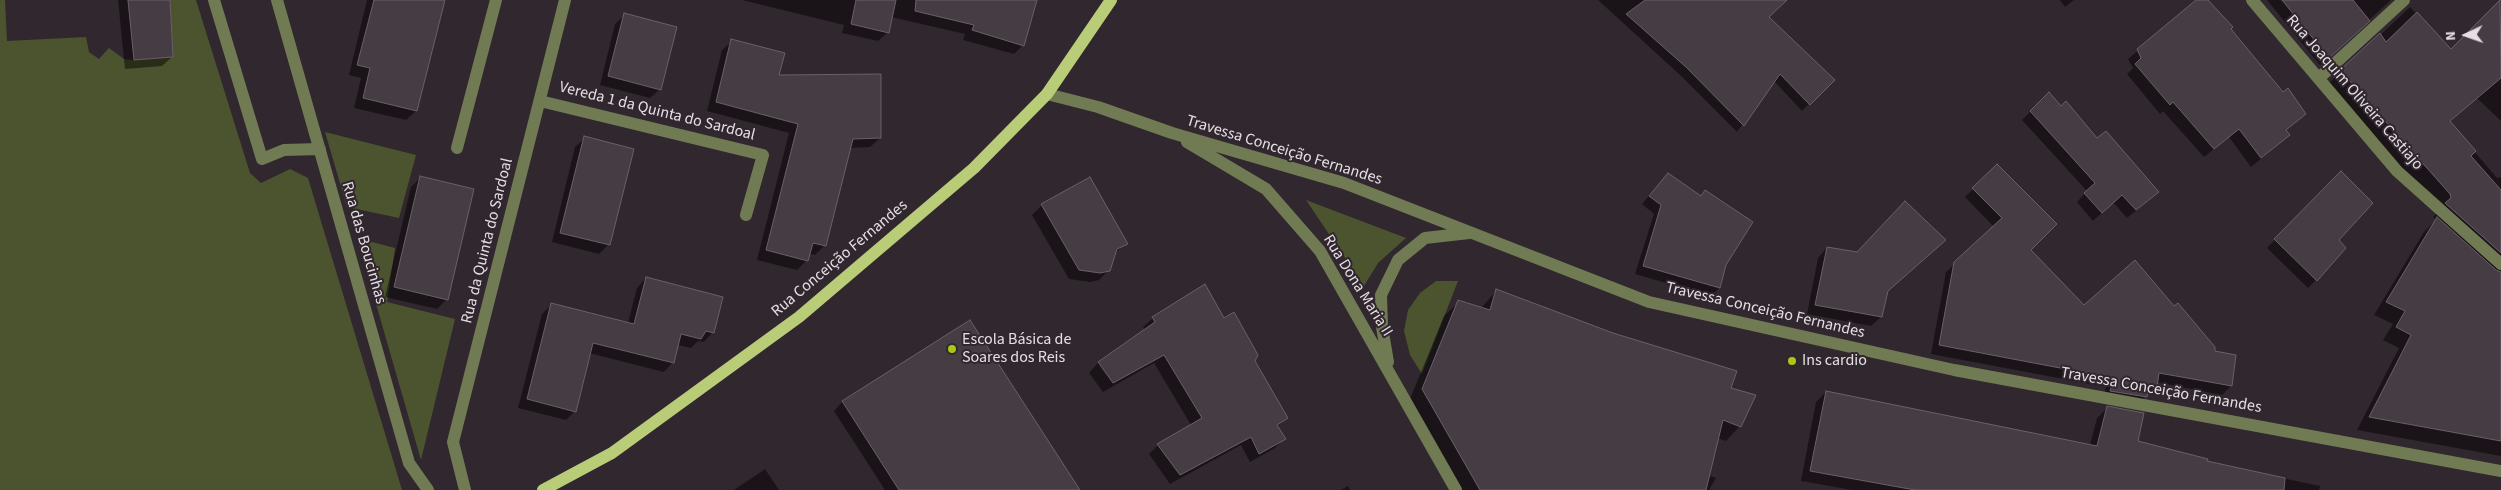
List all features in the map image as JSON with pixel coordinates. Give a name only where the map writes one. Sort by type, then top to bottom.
[{"type":"main road","name":"Rua Conceição Fernandes","points":[[543,490],[612,453],[799,317],[974,168],[1047,94],[1111,0]]},
{"type":"street","points":[[214,0],[262,158],[284,150],[320,149]]},
{"type":"street","name":"Rua das Boucinhas","points":[[277,0],[409,463],[428,490]]},
{"type":"street","points":[[457,148],[496,0]]},
{"type":"street","name":"Rua da Quinta do Sardoal","points":[[465,490],[453,442],[565,0]]},
{"type":"street","name":"Rua Joaquim Oliveira Castiajo","points":[[2252,0],[2397,171],[2501,264]]},
{"type":"street","points":[[2319,78],[2404,0]]},
{"type":"street","name":"Travessa Conceição Fernandes","points":[[1047,94],[1098,107],[1172,133],[1344,183],[1649,302],[1954,370],[2501,471]]},
{"type":"street","name":"Vereda 1 da Quinta do Sardoal","points":[[540,101],[763,155],[746,216]]},
{"type":"street","name":"Rua Dona Maria II","points":[[1172,133],[1266,189],[1320,251],[1456,490]]},
{"type":"street","name":"Rua Dona Maria II","points":[[1390,372],[1382,327],[1381,296],[1398,260],[1425,238],[1472,232]]},
{"type":"green space","points":[[0,0],[5,0],[7,41],[86,37],[89,52],[99,59],[109,48],[124,59],[134,60],[173,57],[170,0],[196,0],[250,173],[261,183],[290,169],[308,178],[402,490],[0,490]]},
{"type":"green space","points":[[325,132],[416,155],[399,218],[347,207]]},
{"type":"green space","points":[[1306,200],[1406,238],[1378,263],[1364,286]]},
{"type":"green space","points":[[357,238],[395,248],[387,302],[455,319],[421,460]]},
{"type":"green space","points":[[1436,281],[1458,281],[1422,374],[1410,355],[1404,331],[1408,310],[1420,293]]},
{"type":"building","points":[[128,0],[170,0],[173,57],[134,60]]},
{"type":"building","points":[[374,0],[445,0],[417,111],[363,98],[370,68],[357,65]]},
{"type":"building","points":[[856,0],[896,0],[889,33],[851,24]]},
{"type":"building","points":[[916,0],[1037,0],[1024,46],[972,30],[974,25],[915,11]]},
{"type":"building","points":[[1645,0],[1787,0],[1769,17],[1835,80],[1810,105],[1780,74],[1744,126],[1686,67],[1626,14]]},
{"type":"building","points":[[2196,0],[2208,0],[2233,27],[2231,29],[2283,92],[2288,88],[2306,114],[2286,130],[2290,135],[2261,158],[2239,129],[2214,149],[2173,102],[2170,105],[2135,64],[2141,58],[2137,49]]},
{"type":"building","points":[[2282,0],[2353,0],[2370,21],[2329,58]]},
{"type":"building","points":[[2500,0],[2501,78],[2450,121],[2476,151],[2471,156],[2501,190],[2501,253],[2445,203],[2451,198],[2450,194],[2340,70],[2380,33],[2386,42],[2417,12],[2451,49]]},
{"type":"building","points":[[624,13],[677,27],[661,90],[608,76]]},
{"type":"building","points":[[731,39],[785,53],[779,75],[881,74],[881,138],[853,139],[826,246],[813,243],[808,261],[766,250],[798,124],[716,102]]},
{"type":"building","points":[[2049,92],[2061,106],[2066,101],[2097,138],[2106,131],[2159,192],[2136,210],[2122,195],[2102,213],[2084,193],[2095,183],[2030,111]]},
{"type":"building","points":[[584,136],[634,149],[610,245],[560,233]]},
{"type":"building","points":[[1997,164],[2057,224],[2031,250],[2084,305],[2135,260],[2174,306],[2178,303],[2215,347],[2215,351],[2236,355],[2232,386],[2159,373],[2157,387],[2150,386],[2147,397],[2110,391],[2113,378],[1939,345],[1954,262],[2002,218],[1972,188]]},
{"type":"building","points":[[2341,171],[2373,203],[2339,240],[2346,248],[2317,281],[2274,239]]},
{"type":"building","points":[[1668,173],[1701,196],[1705,190],[1753,222],[1726,265],[1720,288],[1643,266],[1661,205],[1649,196]]},
{"type":"building","points":[[420,176],[474,189],[448,300],[394,287]]},
{"type":"building","points":[[1090,177],[1128,244],[1117,249],[1110,271],[1100,273],[1079,270],[1041,204]]},
{"type":"building","points":[[1905,201],[1946,240],[1888,291],[1882,317],[1815,305],[1827,247],[1857,252]]},
{"type":"building","points":[[2437,217],[2496,270],[2501,272],[2501,441],[2369,417],[2411,335],[2396,327],[2405,311],[2386,302]]},
{"type":"building","points":[[646,277],[723,297],[714,333],[706,331],[701,339],[681,334],[674,363],[593,343],[576,412],[527,399],[551,303],[634,324]]},
{"type":"building","points":[[1205,284],[1224,318],[1234,312],[1258,355],[1255,361],[1288,418],[1277,425],[1286,439],[1259,454],[1251,437],[1180,475],[1157,444],[1202,418],[1164,355],[1113,383],[1098,362],[1155,322],[1152,317]]},
{"type":"building","points":[[1496,289],[1613,333],[1737,371],[1731,388],[1756,395],[1741,427],[1723,420],[1706,490],[1480,490],[1422,389],[1458,300],[1490,310]]},
{"type":"building","points":[[970,320],[1080,490],[899,490],[842,401]]},
{"type":"building","points":[[1826,391],[2097,446],[2107,406],[2144,413],[2138,441],[2208,459],[2207,461],[2285,478],[2284,490],[1915,490],[1810,471]]},
{"type":"place","name":"Escola Básica de Soares dos Reis","points":[[952,349]]},
{"type":"place","name":"Ins cardio","points":[[1792,361]]}]
